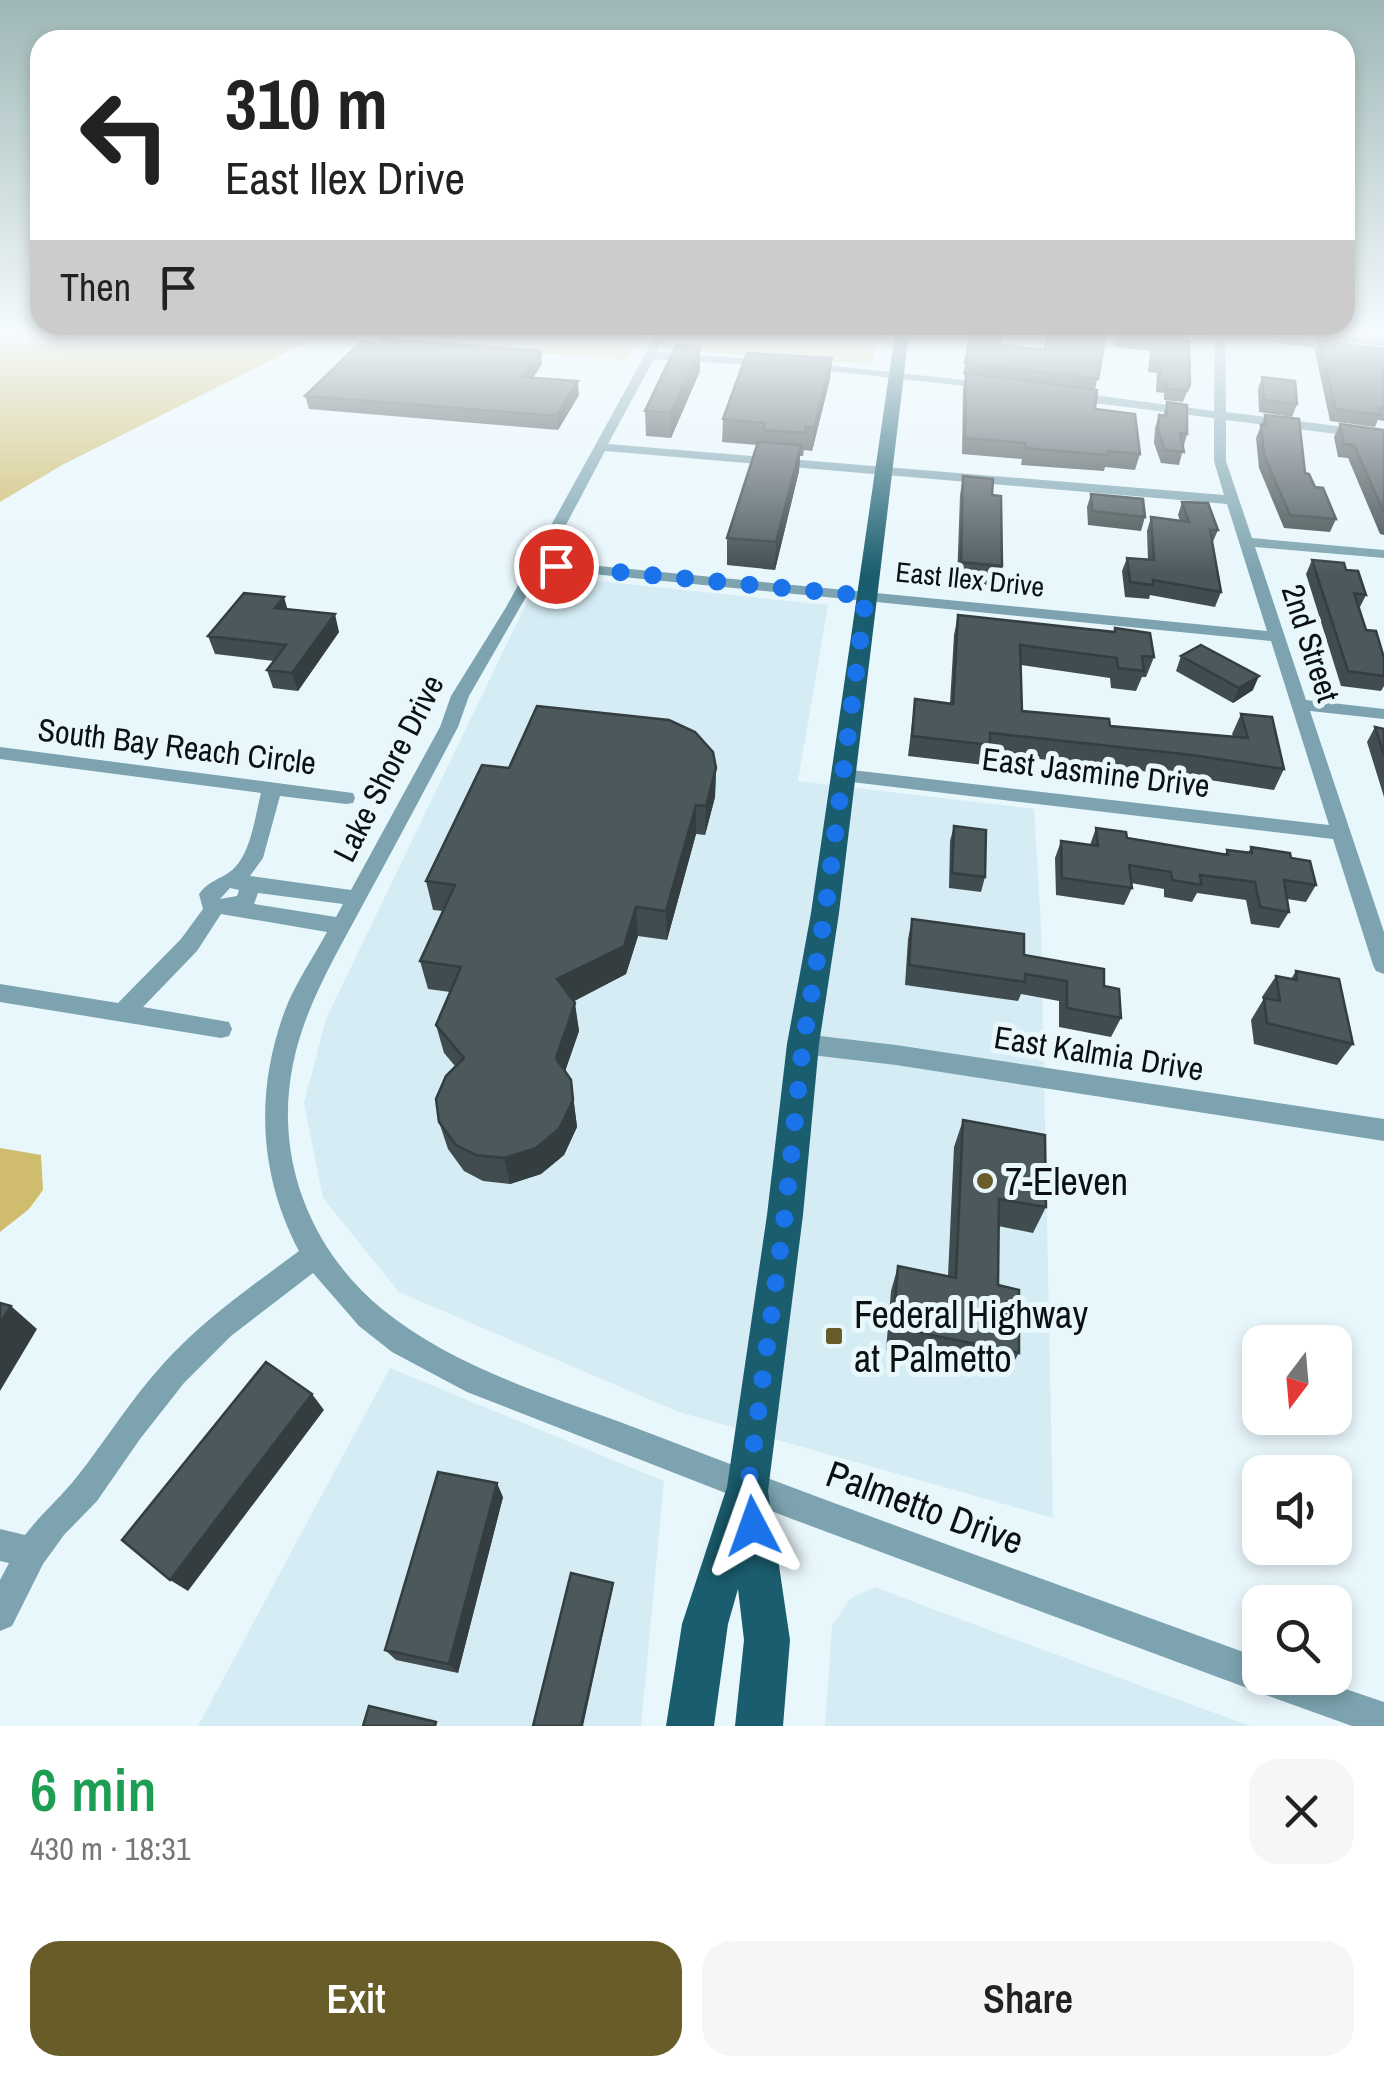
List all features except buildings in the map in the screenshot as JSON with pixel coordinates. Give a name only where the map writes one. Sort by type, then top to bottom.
[{"type":"main road","points":[[690,1726],[706,1624],[748,1487],[785,1214],[803,1044],[890,414]]},
{"type":"main road","points":[[748,1487],[767,1640],[758,1726]]},
{"type":"street","name":"Lake Shore Drive","points":[[315,1255],[294,1214],[280,1172],[274,1129],[283,1048],[296,1010],[449,727],[460,696],[618,414]]},
{"type":"street","points":[[1209,414],[1384,436]]},
{"type":"street","name":"2nd Street","points":[[1220,415],[1220,461],[1379,937],[1384,965]]},
{"type":"street","points":[[601,446],[1233,500]]},
{"type":"street","points":[[1247,542],[1384,554]]},
{"type":"street","name":"East Ilex Drive","points":[[537,564],[1278,637]]},
{"type":"street","points":[[1300,705],[1384,714]]},
{"type":"street","name":"South Bay Reach Circle","points":[[0,753],[346,798]]},
{"type":"street","name":"East Jasmine Drive","points":[[843,774],[1342,834]]},
{"type":"street","points":[[242,882],[253,858],[272,789]]},
{"type":"street","points":[[342,926],[222,908],[208,898],[225,881],[357,898]]},
{"type":"street","points":[[122,1013],[222,908]]},
{"type":"street","points":[[0,992],[221,1029]]},
{"type":"street","name":"East Kalmia Drive","points":[[803,1044],[1384,1130]]},
{"type":"street","points":[[0,1614],[52,1524],[86,1490],[174,1373],[221,1326],[315,1255]]},
{"type":"street","name":"Palmetto Drive","points":[[315,1255],[340,1288],[376,1323],[420,1353],[470,1377],[748,1487],[1242,1668]]},
{"type":"street","points":[[0,1546],[32,1553]]},
{"type":"street","name":"Palmetto Drive","points":[[1315,1695],[1384,1720]]},
{"type":"shaded area","points":[[0,414],[165,414],[62,465],[0,502]]},
{"type":"shaded area","points":[[540,575],[828,605],[798,781],[1034,809],[1041,927],[1053,1518],[679,1412],[399,1292],[323,1198],[304,1103],[326,1019]]},
{"type":"shaded area","points":[[0,1148],[41,1155],[43,1190],[29,1209],[0,1232]]},
{"type":"shaded area","points":[[390,1368],[664,1481],[641,1726],[198,1726]]},
{"type":"shaded area","points":[[875,1587],[1250,1726],[825,1726],[832,1626],[851,1598]]},
{"type":"place","name":"7-Eleven","points":[[985,1181]]},
{"type":"place","name":"Federal Highway at Palmetto","points":[[834,1336]]},
{"type":"route","points":[[556,566],[866,596],[825,913],[812,976],[748,1487],[753,1526]]}]
